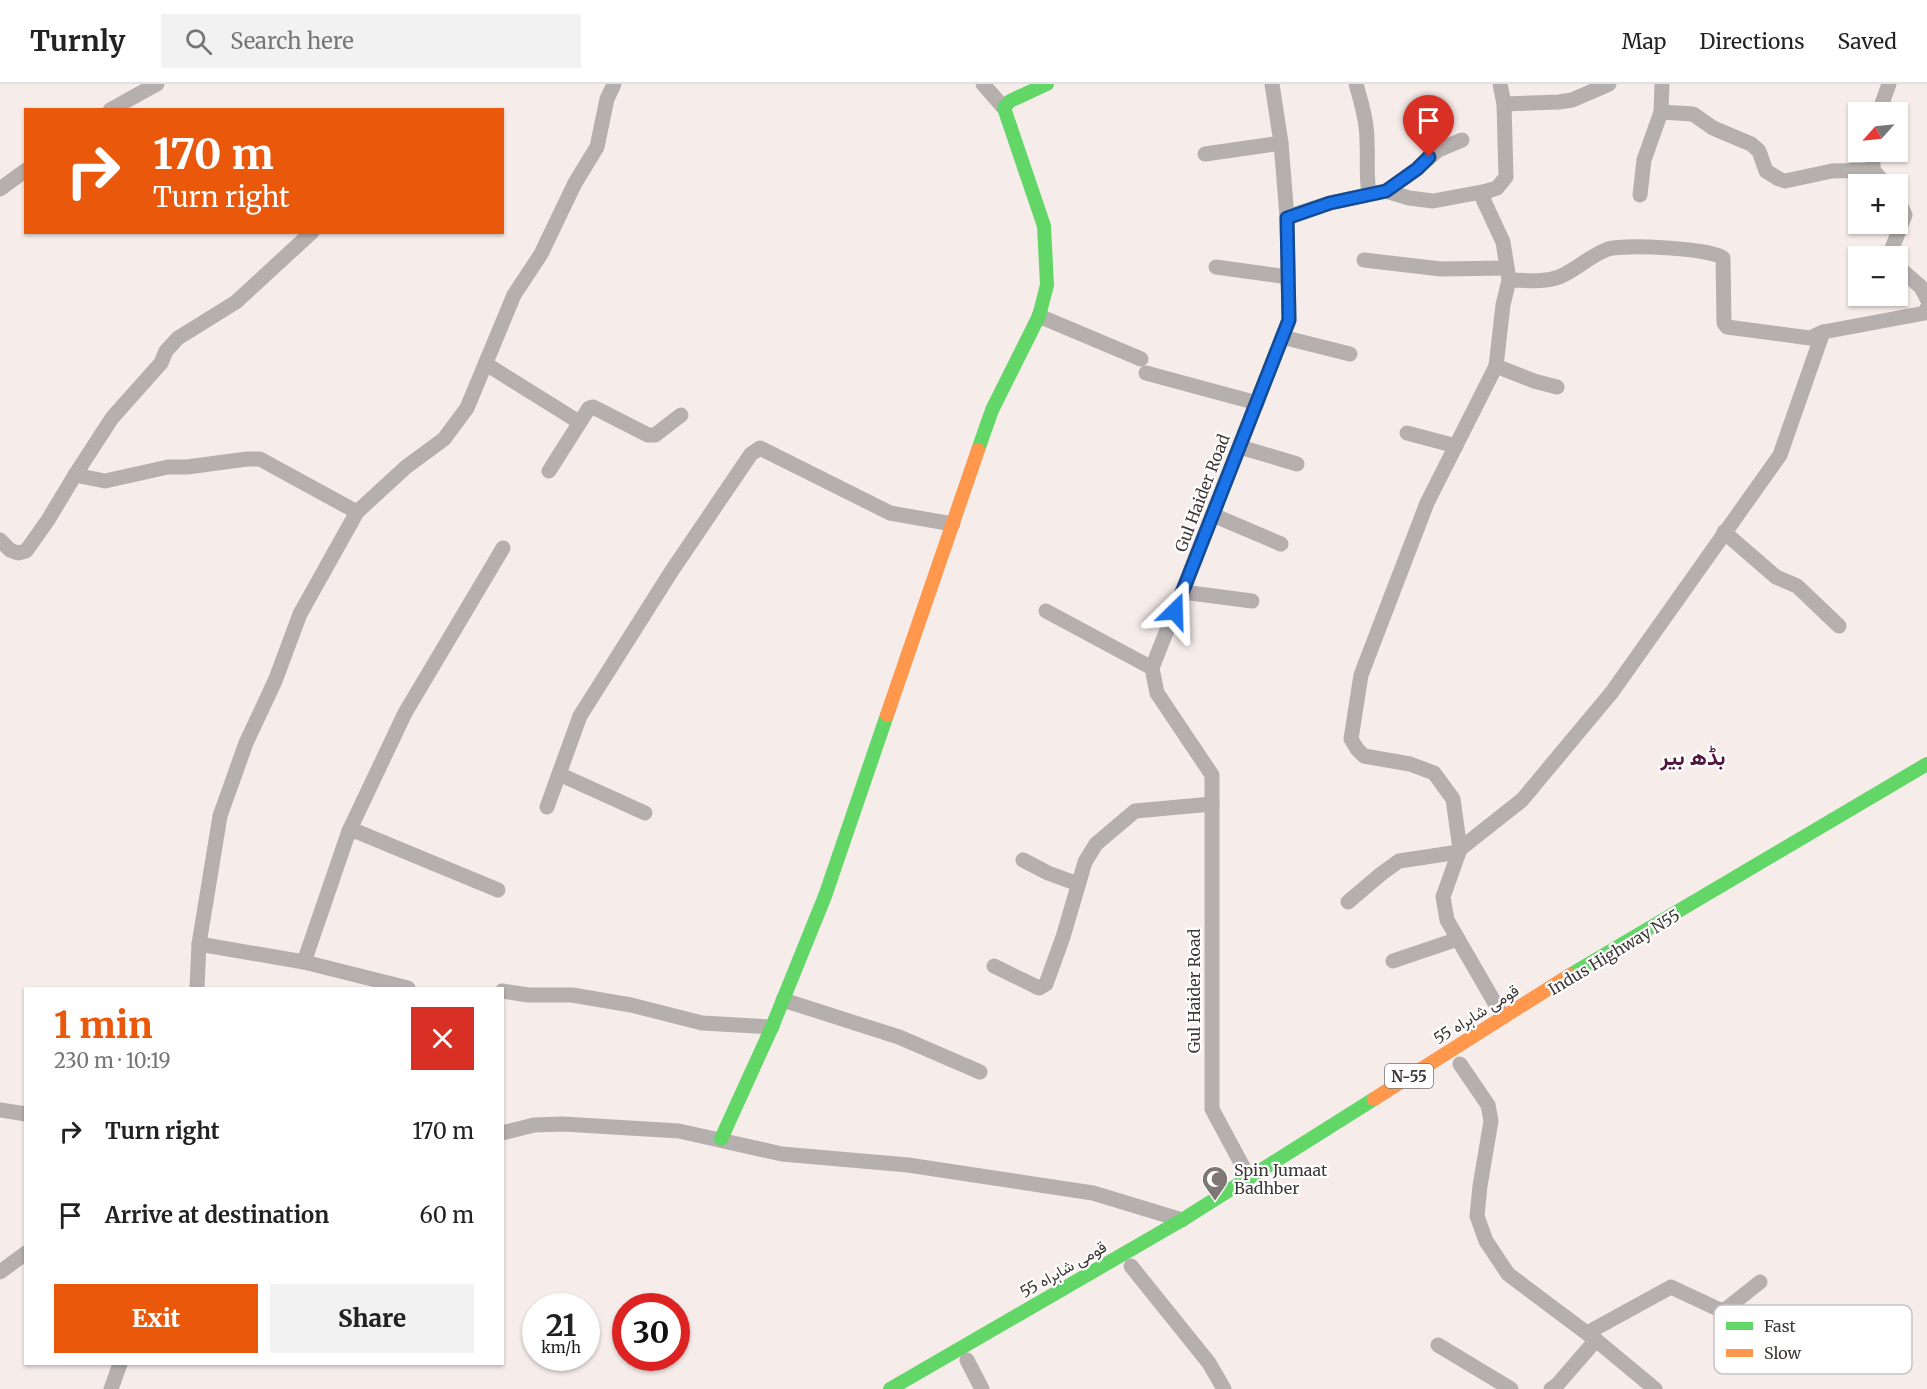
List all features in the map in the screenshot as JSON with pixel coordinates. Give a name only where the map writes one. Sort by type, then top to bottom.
[{"type":"main road","points":[[721,1139],[772,1027],[825,896],[992,410],[1039,316],[1047,285],[1044,226],[1005,108],[1010,101],[1047,84]]},
{"type":"main road","name":"قومی شاہراہ 55","points":[[890,1389],[1182,1220],[1587,964],[1927,764]]},
{"type":"main road","points":[[918,1389],[1136,1263]]},
{"type":"street","points":[[114,108],[157,84]]},
{"type":"street","points":[[197,987],[199,944],[220,816],[246,744],[275,681],[300,614],[357,512],[406,467],[444,439],[467,408],[514,295],[541,254],[575,183],[597,147],[607,99],[614,84]]},
{"type":"street","points":[[983,84],[1005,108]]},
{"type":"street","name":"Gul Haider Road","points":[[1249,1178],[1212,1109],[1212,775],[1157,693],[1152,668],[1289,320],[1287,218],[1281,142],[1272,84]]},
{"type":"street","points":[[1356,84],[1366,123],[1366,171],[1369,194]]},
{"type":"street","points":[[1386,191],[1409,198],[1433,201],[1497,188],[1506,177],[1504,104],[1500,84]]},
{"type":"street","points":[[1504,104],[1572,100],[1609,84]]},
{"type":"street","points":[[1640,195],[1644,160],[1661,112],[1662,84]]},
{"type":"street","points":[[1883,102],[1889,84]]},
{"type":"street","points":[[1661,112],[1693,114],[1713,128],[1752,144],[1759,151],[1766,171],[1785,181],[1832,171],[1873,170]]},
{"type":"street","points":[[1287,218],[1330,203],[1386,191],[1417,169],[1438,150],[1462,140]]},
{"type":"street","points":[[1205,154],[1281,142]]},
{"type":"street","points":[[1873,162],[1873,170],[1876,174]]},
{"type":"street","points":[[0,189],[24,171]]},
{"type":"street","points":[[1487,191],[1483,199],[1503,242],[1508,274],[1496,366],[1427,503],[1361,675],[1351,739],[1364,756],[1410,764],[1434,773],[1453,799],[1460,851],[1443,897],[1447,920],[1503,1017]]},
{"type":"street","points":[[0,540],[10,550],[18,553],[26,551],[112,417],[161,363],[166,351],[178,338],[236,302],[310,234]]},
{"type":"street","points":[[1364,260],[1508,274],[1545,281],[1560,277],[1609,249],[1676,248],[1718,253],[1723,258],[1724,323],[1727,327],[1810,338],[1823,332],[1925,313],[1927,308]]},
{"type":"street","points":[[1216,267],[1288,277]]},
{"type":"street","points":[[1908,276],[1920,287],[1927,299]]},
{"type":"street","points":[[1039,316],[1143,366],[1257,403]]},
{"type":"street","points":[[1348,902],[1399,861],[1460,851],[1522,800],[1605,701],[1780,455],[1823,332]]},
{"type":"street","points":[[1282,337],[1350,354]]},
{"type":"street","points":[[486,364],[579,422]]},
{"type":"street","points":[[1496,366],[1557,387]]},
{"type":"street","points":[[549,471],[589,408],[594,407],[648,435],[656,435],[681,415]]},
{"type":"street","points":[[1407,433],[1456,446]]},
{"type":"street","points":[[1240,447],[1297,464]]},
{"type":"street","points":[[547,807],[580,716],[671,572],[751,454],[760,448],[890,513],[953,524]]},
{"type":"street","points":[[75,475],[105,481],[168,467],[260,459],[357,512]]},
{"type":"street","points":[[1213,515],[1281,544]]},
{"type":"street","points":[[1724,532],[1776,577],[1797,586],[1839,626]]},
{"type":"street","points":[[304,962],[349,831],[405,713],[503,548]]},
{"type":"street","points":[[1183,592],[1252,601]]},
{"type":"street","points":[[1046,611],[1152,668]]},
{"type":"street","points":[[559,774],[645,813]]},
{"type":"street","points":[[994,966],[1039,988],[1046,984],[1063,937],[1085,862],[1096,844],[1135,812],[1212,804]]},
{"type":"street","points":[[349,831],[358,832],[498,890]]},
{"type":"street","points":[[1023,860],[1048,873],[1078,884]]},
{"type":"street","points":[[1393,961],[1458,939]]},
{"type":"street","points":[[199,944],[304,962],[404,987]]},
{"type":"street","points":[[504,991],[528,995],[572,995],[631,1005],[702,1023],[772,1027]]},
{"type":"street","points":[[783,1000],[899,1037],[980,1072]]},
{"type":"street","points":[[1460,1064],[1488,1105],[1491,1121],[1480,1186],[1478,1216],[1486,1241],[1508,1274],[1592,1336],[1655,1389]]},
{"type":"street","points":[[0,1110],[24,1114]]},
{"type":"street","points":[[504,1132],[534,1125],[562,1124],[679,1131],[782,1154],[908,1165],[1093,1193],[1182,1220]]},
{"type":"street","points":[[0,1272],[24,1254]]},
{"type":"street","points":[[1136,1263],[1209,1363],[1224,1389]]},
{"type":"street","points":[[1731,1305],[1760,1282]]},
{"type":"street","points":[[1551,1389],[1557,1385],[1592,1336],[1671,1287],[1714,1308]]},
{"type":"street","points":[[1438,1345],[1511,1389]]},
{"type":"street","points":[[967,1360],[982,1389]]},
{"type":"street","points":[[111,1389],[120,1365]]},
{"type":"traffic: fast","points":[[978,450],[992,410],[1039,316],[1047,285],[1044,226],[1004,108],[1010,101],[1047,84]]},
{"type":"traffic: fast","points":[[721,1139],[772,1027],[825,896],[887,715]]},
{"type":"traffic: fast","points":[[1570,975],[1927,764]]},
{"type":"traffic: fast","points":[[890,1389],[1182,1220],[1374,1099]]},
{"type":"traffic: slow","points":[[887,715],[978,450]]},
{"type":"traffic: slow","points":[[1374,1099],[1570,975]]},
{"type":"place","name":"Spin Jumaat Badhber","points":[[1215,1202]]},
{"type":"district","name":"بڈھ بیر","points":[[1693,757]]},
{"type":"route","points":[[1175,611],[1289,320],[1287,218],[1330,203],[1386,191],[1417,169],[1429,157]]}]
